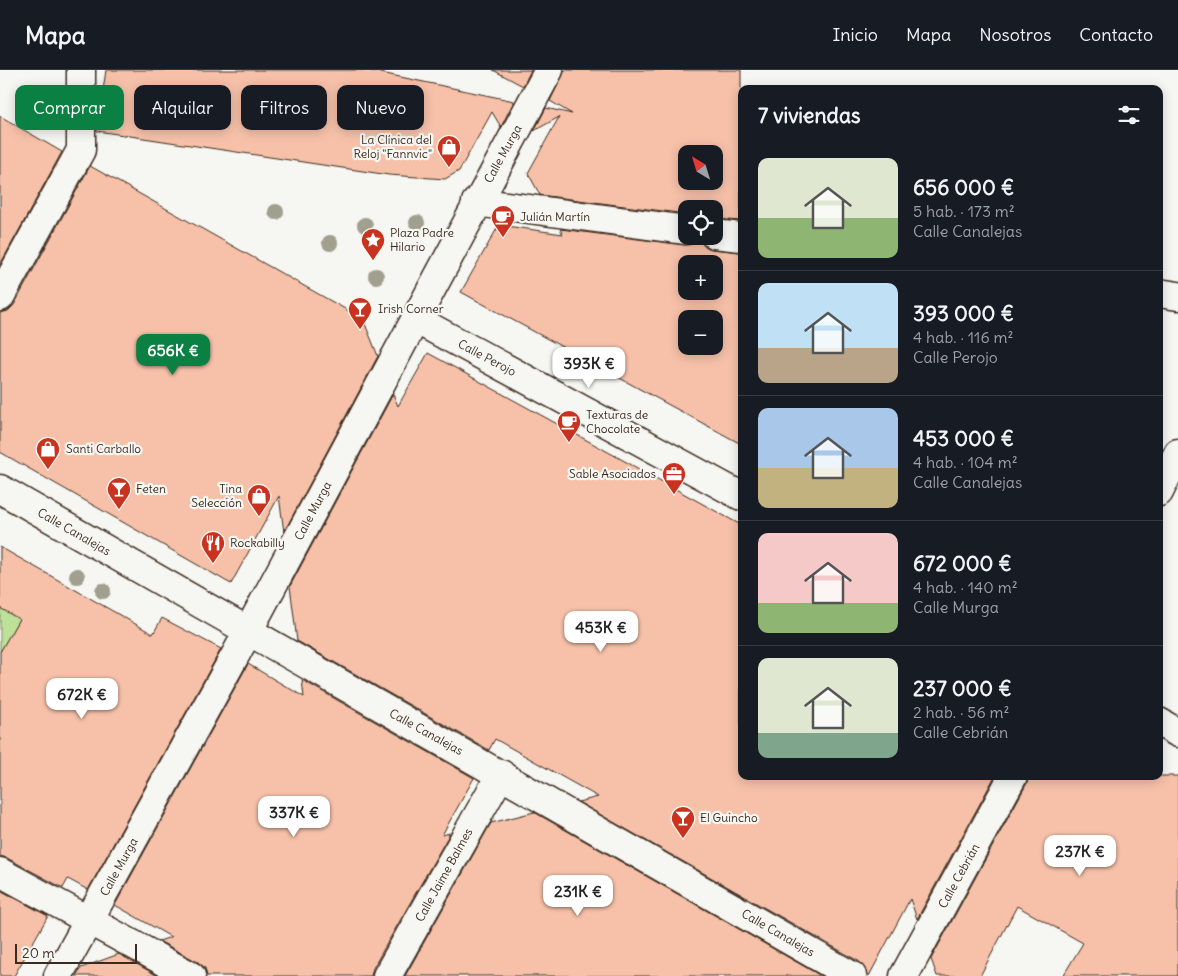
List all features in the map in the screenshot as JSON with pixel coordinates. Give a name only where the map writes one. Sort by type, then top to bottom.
[{"type":"street","points":[[0,297],[81,150],[81,70]]},
{"type":"street","name":"Calle Murga","points":[[58,976],[248,632],[417,320],[476,202],[549,70]]},
{"type":"street","points":[[476,202],[678,229]]},
{"type":"street","points":[[723,235],[738,238]]},
{"type":"street","points":[[1163,294],[1178,296]]},
{"type":"street","name":"Calle Perojo","points":[[417,320],[738,494]]},
{"type":"street","points":[[1163,484],[1178,452]]},
{"type":"street","name":"Calle Canalejas","points":[[0,489],[852,976]]},
{"type":"street","points":[[1163,724],[1178,733]]},
{"type":"street","name":"Calle Jaime Balmes","points":[[387,976],[501,774]]},
{"type":"street","name":"Calle Cebrián","points":[[904,976],[1011,780]]},
{"type":"street","points":[[0,872],[191,976]]},
{"type":"green space","points":[[0,608],[19,619],[0,652]]},
{"type":"building","points":[[106,70],[367,70],[514,101],[501,127],[492,112],[459,171],[445,179],[389,175],[97,131],[124,130],[124,85],[104,85]]},
{"type":"building","points":[[493,70],[531,70],[523,86]]},
{"type":"building","points":[[565,70],[741,70],[741,85],[738,85],[738,221],[723,220],[723,200],[678,200],[678,213],[540,195],[528,173],[559,117],[534,131],[546,108],[572,114],[550,101]]},
{"type":"building","points":[[0,116],[15,125],[15,130],[24,130],[62,152],[0,265]]},
{"type":"building","points":[[90,166],[363,319],[378,356],[284,532],[279,496],[231,584],[0,452],[0,313],[8,311],[14,305]]},
{"type":"building","points":[[499,225],[563,234],[560,229],[678,245],[703,245],[712,249],[738,252],[738,442],[461,292]]},
{"type":"building","points":[[428,353],[738,523],[738,780],[993,780],[917,919],[910,899],[869,976],[860,962],[578,802],[598,797],[495,739],[489,750],[297,641],[290,586],[393,394],[398,406]]},
{"type":"building","points":[[0,547],[153,634],[162,618],[221,649],[88,890],[68,879],[63,888],[0,856],[0,652],[19,619],[0,608]]},
{"type":"building","points":[[248,664],[304,697],[302,680],[474,778],[442,835],[450,833],[373,968],[371,976],[207,976],[205,968],[198,962],[159,941],[171,937],[115,905]]},
{"type":"building","points":[[1163,776],[1178,776],[1178,976],[1063,976],[1083,943],[1017,906],[980,976],[937,976],[931,959],[1028,780],[1163,780]]},
{"type":"building","points":[[534,812],[821,976],[405,976],[491,823]]},
{"type":"building","points":[[0,890],[48,916],[14,976],[0,976]]},
{"type":"building","points":[[119,954],[158,976],[76,976],[81,968]]},
{"type":"place","name":"La Clínica del Reloj \"Fannvic\"","points":[[449,168]]},
{"type":"place","name":"Julián Martín","points":[[503,238]]},
{"type":"place","name":"Plaza Padre Hilario","points":[[373,261]]},
{"type":"place","name":"Irish Corner","points":[[360,330]]},
{"type":"place","name":"Texturas de Chocolate","points":[[569,443]]},
{"type":"place","name":"Santi Carballo","points":[[48,470]]},
{"type":"place","name":"Sable Asociados","points":[[674,495]]},
{"type":"place","name":"Feten","points":[[119,510]]},
{"type":"place","name":"Tina Selección","points":[[259,517]]},
{"type":"place","name":"Rockabilly","points":[[213,564]]},
{"type":"place","name":"El Guincho","points":[[683,839]]}]
